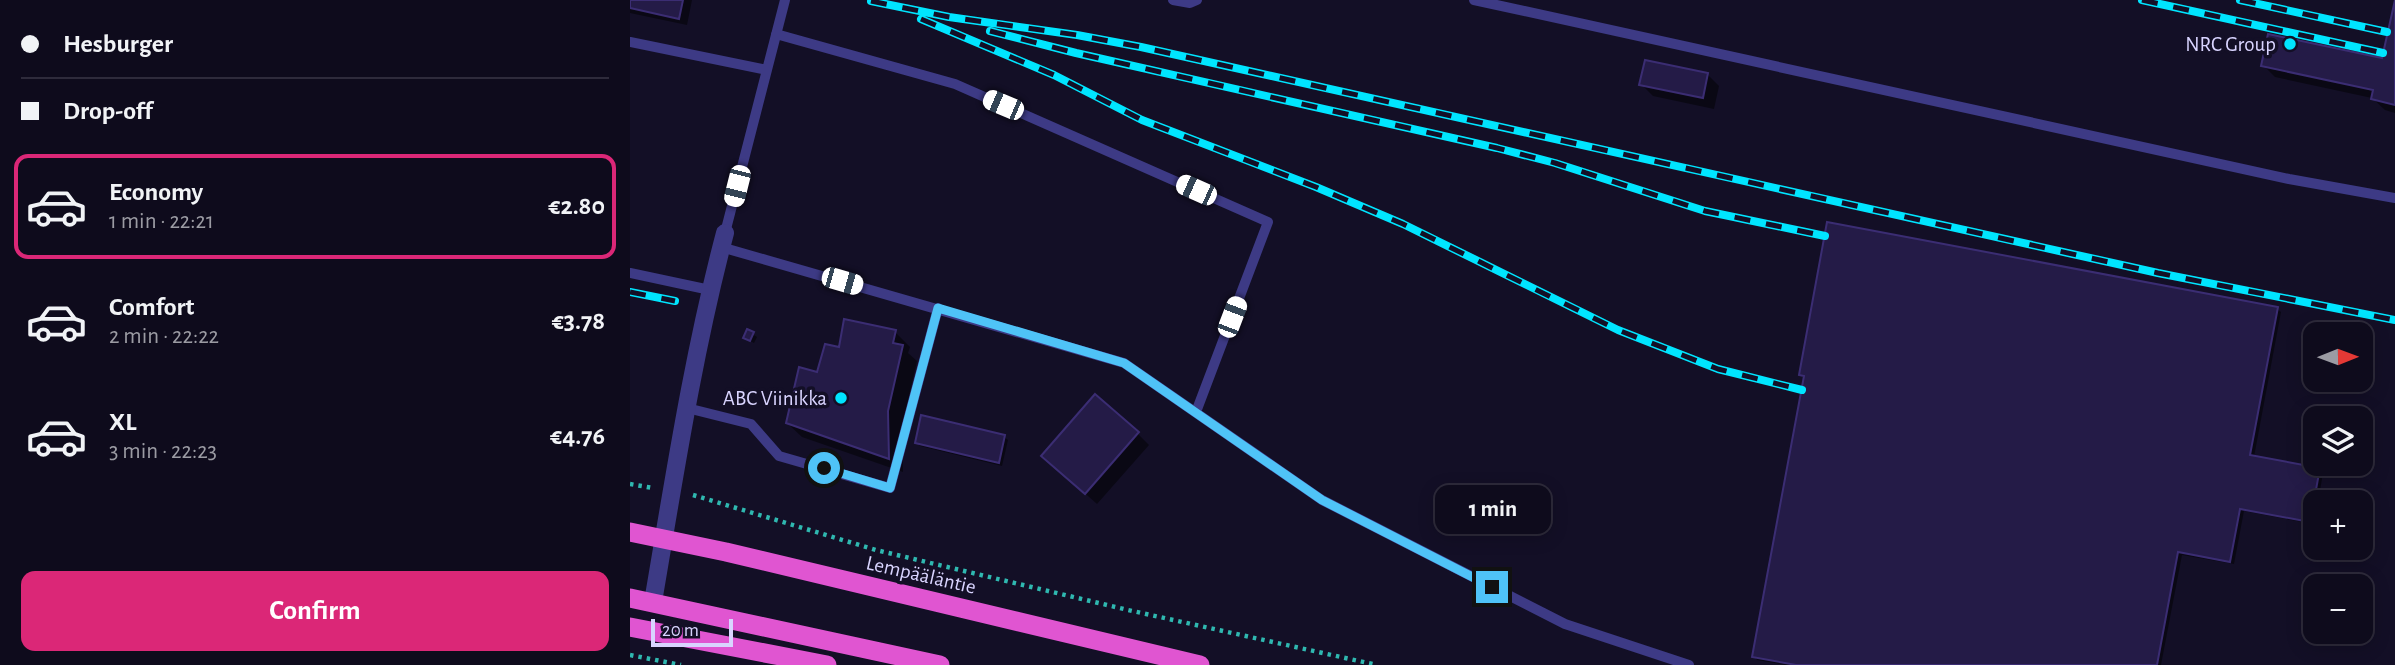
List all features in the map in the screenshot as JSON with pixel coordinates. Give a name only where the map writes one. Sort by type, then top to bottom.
[{"type":"highway","name":"Lempääläntie","points":[[630,533],[1200,665]]},
{"type":"highway","points":[[630,598],[940,665]]},
{"type":"highway","points":[[630,628],[827,665]]},
{"type":"street","points":[[653,602],[687,408],[710,290],[723,240]]},
{"type":"lane","points":[[785,0],[723,240],[1124,363],[1322,500],[1565,624],[1689,665]]},
{"type":"lane","points":[[1173,0],[1190,3],[1197,0]]},
{"type":"lane","points":[[1474,0],[2289,179],[2395,198]]},
{"type":"lane","points":[[776,34],[955,84],[1268,222],[1196,412]]},
{"type":"lane","points":[[630,41],[767,70]]},
{"type":"lane","points":[[630,273],[710,290]]},
{"type":"lane","points":[[687,408],[751,424],[779,456],[890,488],[938,308]]},
{"type":"path","points":[[673,491],[709,498],[876,550],[1128,610],[1377,665]]},
{"type":"path","points":[[630,655],[681,665]]},
{"type":"building","points":[[630,0],[683,0],[679,19],[630,8]]},
{"type":"building","name":"NRC Group","points":[[2395,0],[2395,105],[2371,99],[2373,90],[2261,66],[2268,34],[2382,58]]},
{"type":"building","points":[[1645,60],[1708,73],[1703,98],[1639,85]]},
{"type":"building","points":[[1827,222],[2278,307],[2250,455],[2303,465],[2303,476],[2319,476],[2316,490],[2303,490],[2303,521],[2240,509],[2230,562],[2178,552],[2157,665],[1796,665],[1752,657],[1804,376],[1799,375]]},
{"type":"building","name":"ABC Viinikka","points":[[844,319],[896,330],[893,343],[903,345],[888,411],[889,459],[786,423],[799,367],[817,372],[825,344],[839,347]]},
{"type":"building","points":[[747,329],[754,332],[750,341],[743,338]]},
{"type":"building","points":[[1095,394],[1139,432],[1085,494],[1041,456]]},
{"type":"building","points":[[921,415],[1005,435],[999,463],[915,443]]},
{"type":"railway","points":[[2142,0],[2383,53]]},
{"type":"railway","points":[[2240,0],[2387,32]]},
{"type":"railway","points":[[871,1],[949,17],[1141,47],[2158,273],[2395,320]]},
{"type":"railway","points":[[921,19],[1054,75],[1142,120],[1316,187],[1403,224],[1618,330],[1718,369],[1802,390]]},
{"type":"railway","points":[[990,31],[1497,148],[1555,163],[1705,211],[1825,236]]},
{"type":"railway","points":[[630,292],[675,301]]},
{"type":"place","name":"NRC Group","points":[[2290,44]]},
{"type":"place","name":"ABC Viinikka","points":[[841,398]]},
{"type":"route","points":[[824,468],[890,488],[938,308],[1124,363],[1322,500],[1492,587]]}]
